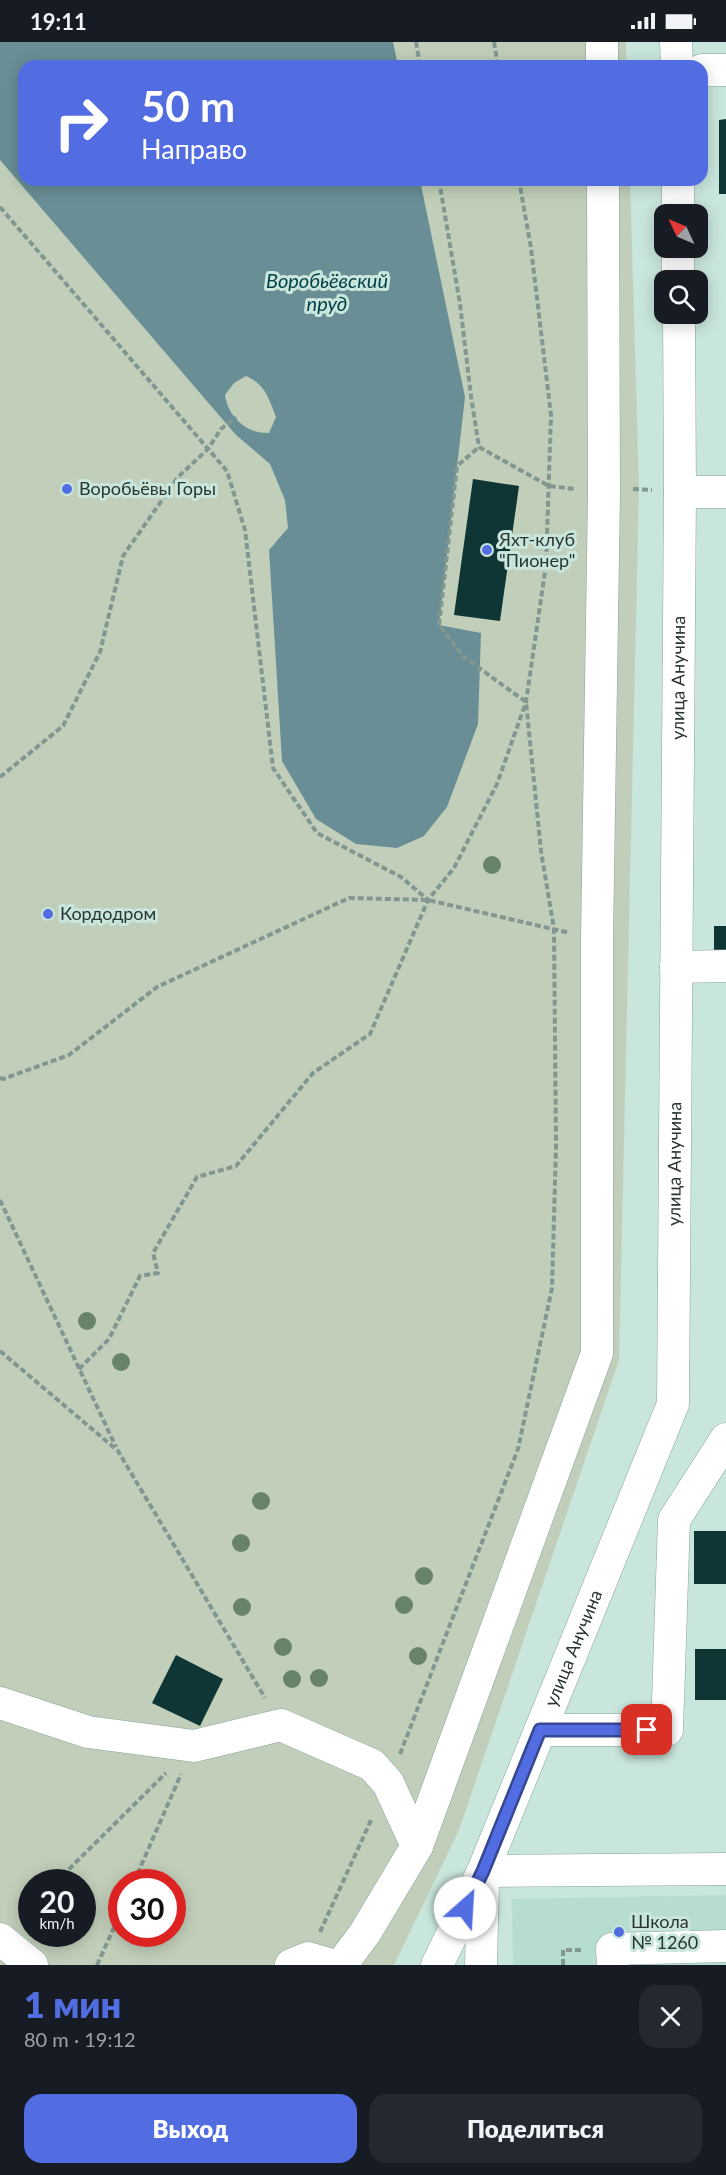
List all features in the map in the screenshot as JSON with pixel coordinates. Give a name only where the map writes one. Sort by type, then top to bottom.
[{"type":"street","points":[[602,42],[602,60]]},
{"type":"street","points":[[676,42],[677,60]]},
{"type":"street","points":[[708,70],[726,70]]},
{"type":"street","points":[[341,1965],[365,1933],[417,1846],[597,1353],[597,939],[604,493],[603,186]]},
{"type":"street","points":[[678,186],[678,204]]},
{"type":"street","name":"улица Анучина","points":[[437,1965],[483,1871],[673,1404],[680,492],[678,324]]},
{"type":"street","points":[[680,492],[726,492]]},
{"type":"street","points":[[676,967],[726,966]]},
{"type":"street","points":[[540,1730],[667,1730],[674,1520],[726,1439]]},
{"type":"street","points":[[0,1703],[88,1732],[194,1746],[281,1725],[372,1765],[388,1783],[417,1846]]},
{"type":"street","points":[[481,1965],[483,1871],[726,1869]]},
{"type":"street","points":[[0,1939],[32,1965]]},
{"type":"street","points":[[613,1965],[612,1949],[726,1946]]},
{"type":"path","points":[[416,42],[419,60]]},
{"type":"path","points":[[494,42],[497,60]]},
{"type":"path","points":[[440,186],[460,304],[479,447]]},
{"type":"path","points":[[79,1369],[109,1339],[140,1276],[158,1273],[153,1253],[197,1177],[236,1166],[313,1073],[370,1034],[428,900],[454,868],[497,784],[526,702],[546,565],[551,415],[531,248],[520,186]]},
{"type":"path","points":[[0,207],[227,471],[245,530],[273,768],[317,833],[401,877],[428,900]]},
{"type":"path","points":[[0,777],[63,726],[100,652],[123,556],[178,477],[207,449],[221,429],[236,417]]},
{"type":"path","points":[[479,447],[549,486],[604,493],[639,488],[680,492]]},
{"type":"path","points":[[310,1963],[388,1783],[518,1449],[552,1288],[556,1146],[554,929],[541,851],[526,702],[464,657],[439,625],[457,466],[479,447]]},
{"type":"path","points":[[0,1078],[3,1079],[69,1055],[157,987],[349,898],[428,900],[597,939]]},
{"type":"path","points":[[0,1200],[118,1450],[281,1725]]},
{"type":"path","points":[[0,1351],[118,1450]]},
{"type":"path","points":[[69,1869],[194,1746]]},
{"type":"path","points":[[140,1869],[194,1746]]},
{"type":"path","points":[[97,1965],[108,1941]]},
{"type":"path","points":[[563,1950],[563,1965]]},
{"type":"shaded area","points":[[0,42],[626,42],[626,60],[18,60],[18,186],[630,186],[639,488],[619,1360],[459,1830],[394,1965],[0,1965]]},
{"type":"shaded area","name":"Школа № 1260","points":[[726,1895],[726,1965],[513,1965],[512,1899]]},
{"type":"water","name":"Воробьёвский пруд","points":[[0,42],[393,42],[397,60],[18,60],[18,181],[0,160]]},
{"type":"water","name":"Воробьёвский пруд","points":[[22,186],[421,186],[465,397],[439,625],[481,633],[478,724],[447,807],[424,836],[397,848],[356,844],[316,819],[282,761],[269,550],[288,528],[285,500],[270,464],[236,435]],"holes":[[[246,376],[258,383],[266,393],[276,417],[269,433],[253,431],[240,423],[230,410],[225,395],[234,383]]]},
{"type":"building","points":[[726,119],[726,194],[719,194],[719,120]]},
{"type":"building","name":"Яхт-клуб \"Пионер\"","points":[[473,479],[519,486],[500,621],[454,615]]},
{"type":"building","points":[[714,926],[726,926],[726,955],[714,955]]},
{"type":"building","points":[[694,1531],[726,1531],[726,1584],[694,1584]]},
{"type":"building","points":[[695,1649],[726,1649],[726,1700],[695,1700]]},
{"type":"building","points":[[176,1655],[223,1679],[200,1726],[152,1703]]},
{"type":"place","name":"Воробьёвы Горы","points":[[67,489]]},
{"type":"place","name":"Яхт-клуб \"Пионер\"","points":[[487,550]]},
{"type":"place","name":"Кордодром","points":[[48,914]]},
{"type":"place","name":"Школа № 1260","points":[[619,1932]]},
{"type":"route","points":[[465,1908],[483,1871],[540,1730],[647,1730]]}]
